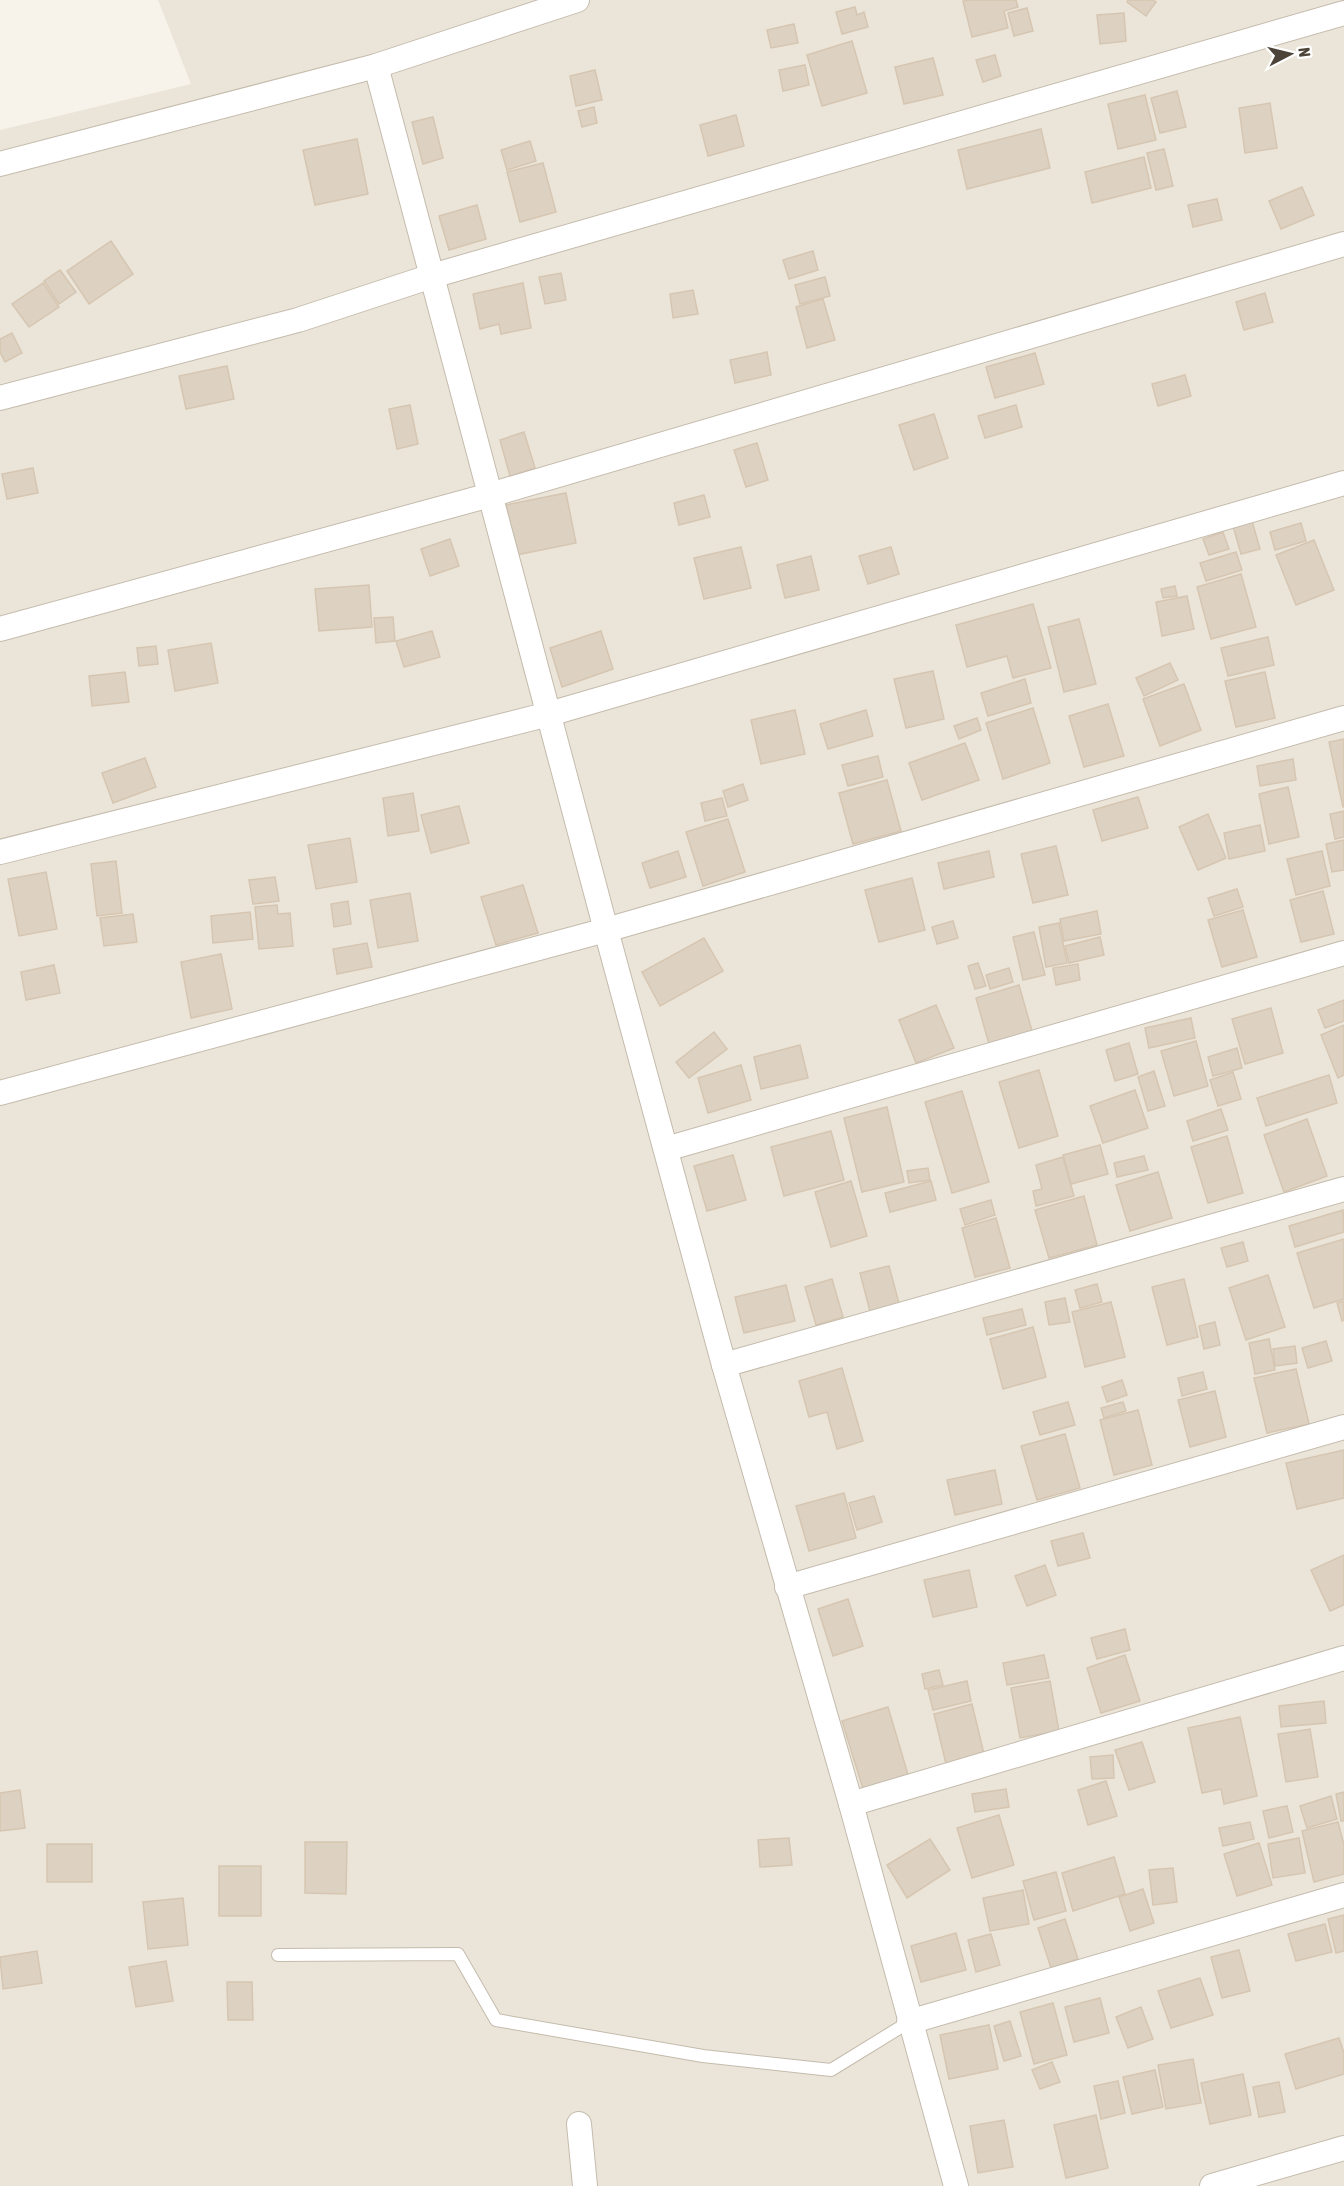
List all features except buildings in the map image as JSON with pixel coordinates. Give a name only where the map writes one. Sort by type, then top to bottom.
[{"type":"street","points":[[0,164],[376,66],[577,0]]},
{"type":"street","points":[[0,398],[298,320],[432,276],[1344,13]]},
{"type":"street","points":[[376,66],[724,1365],[851,1804],[909,2022],[956,2186]]},
{"type":"street","points":[[0,629],[490,495],[1344,244]]},
{"type":"street","points":[[0,852],[549,714],[1344,483]]},
{"type":"street","points":[[0,1093],[606,930],[1344,718]]},
{"type":"street","points":[[666,1149],[1344,953]]},
{"type":"street","points":[[724,1365],[1344,1189]]},
{"type":"street","points":[[787,1587],[1344,1427]]},
{"type":"street","points":[[851,1804],[1344,1658]]},
{"type":"street","points":[[909,2022],[1344,1895]]},
{"type":"street","points":[[579,2124],[585,2186]]},
{"type":"street","points":[[1212,2186],[1344,2148]]},
{"type":"lane","points":[[278,1955],[458,1954],[496,2020],[703,2056],[831,2070],[909,2022]]},
{"type":"shaded area","points":[[158,0],[1344,0],[1344,2186],[0,2186],[0,130],[191,84]]}]
